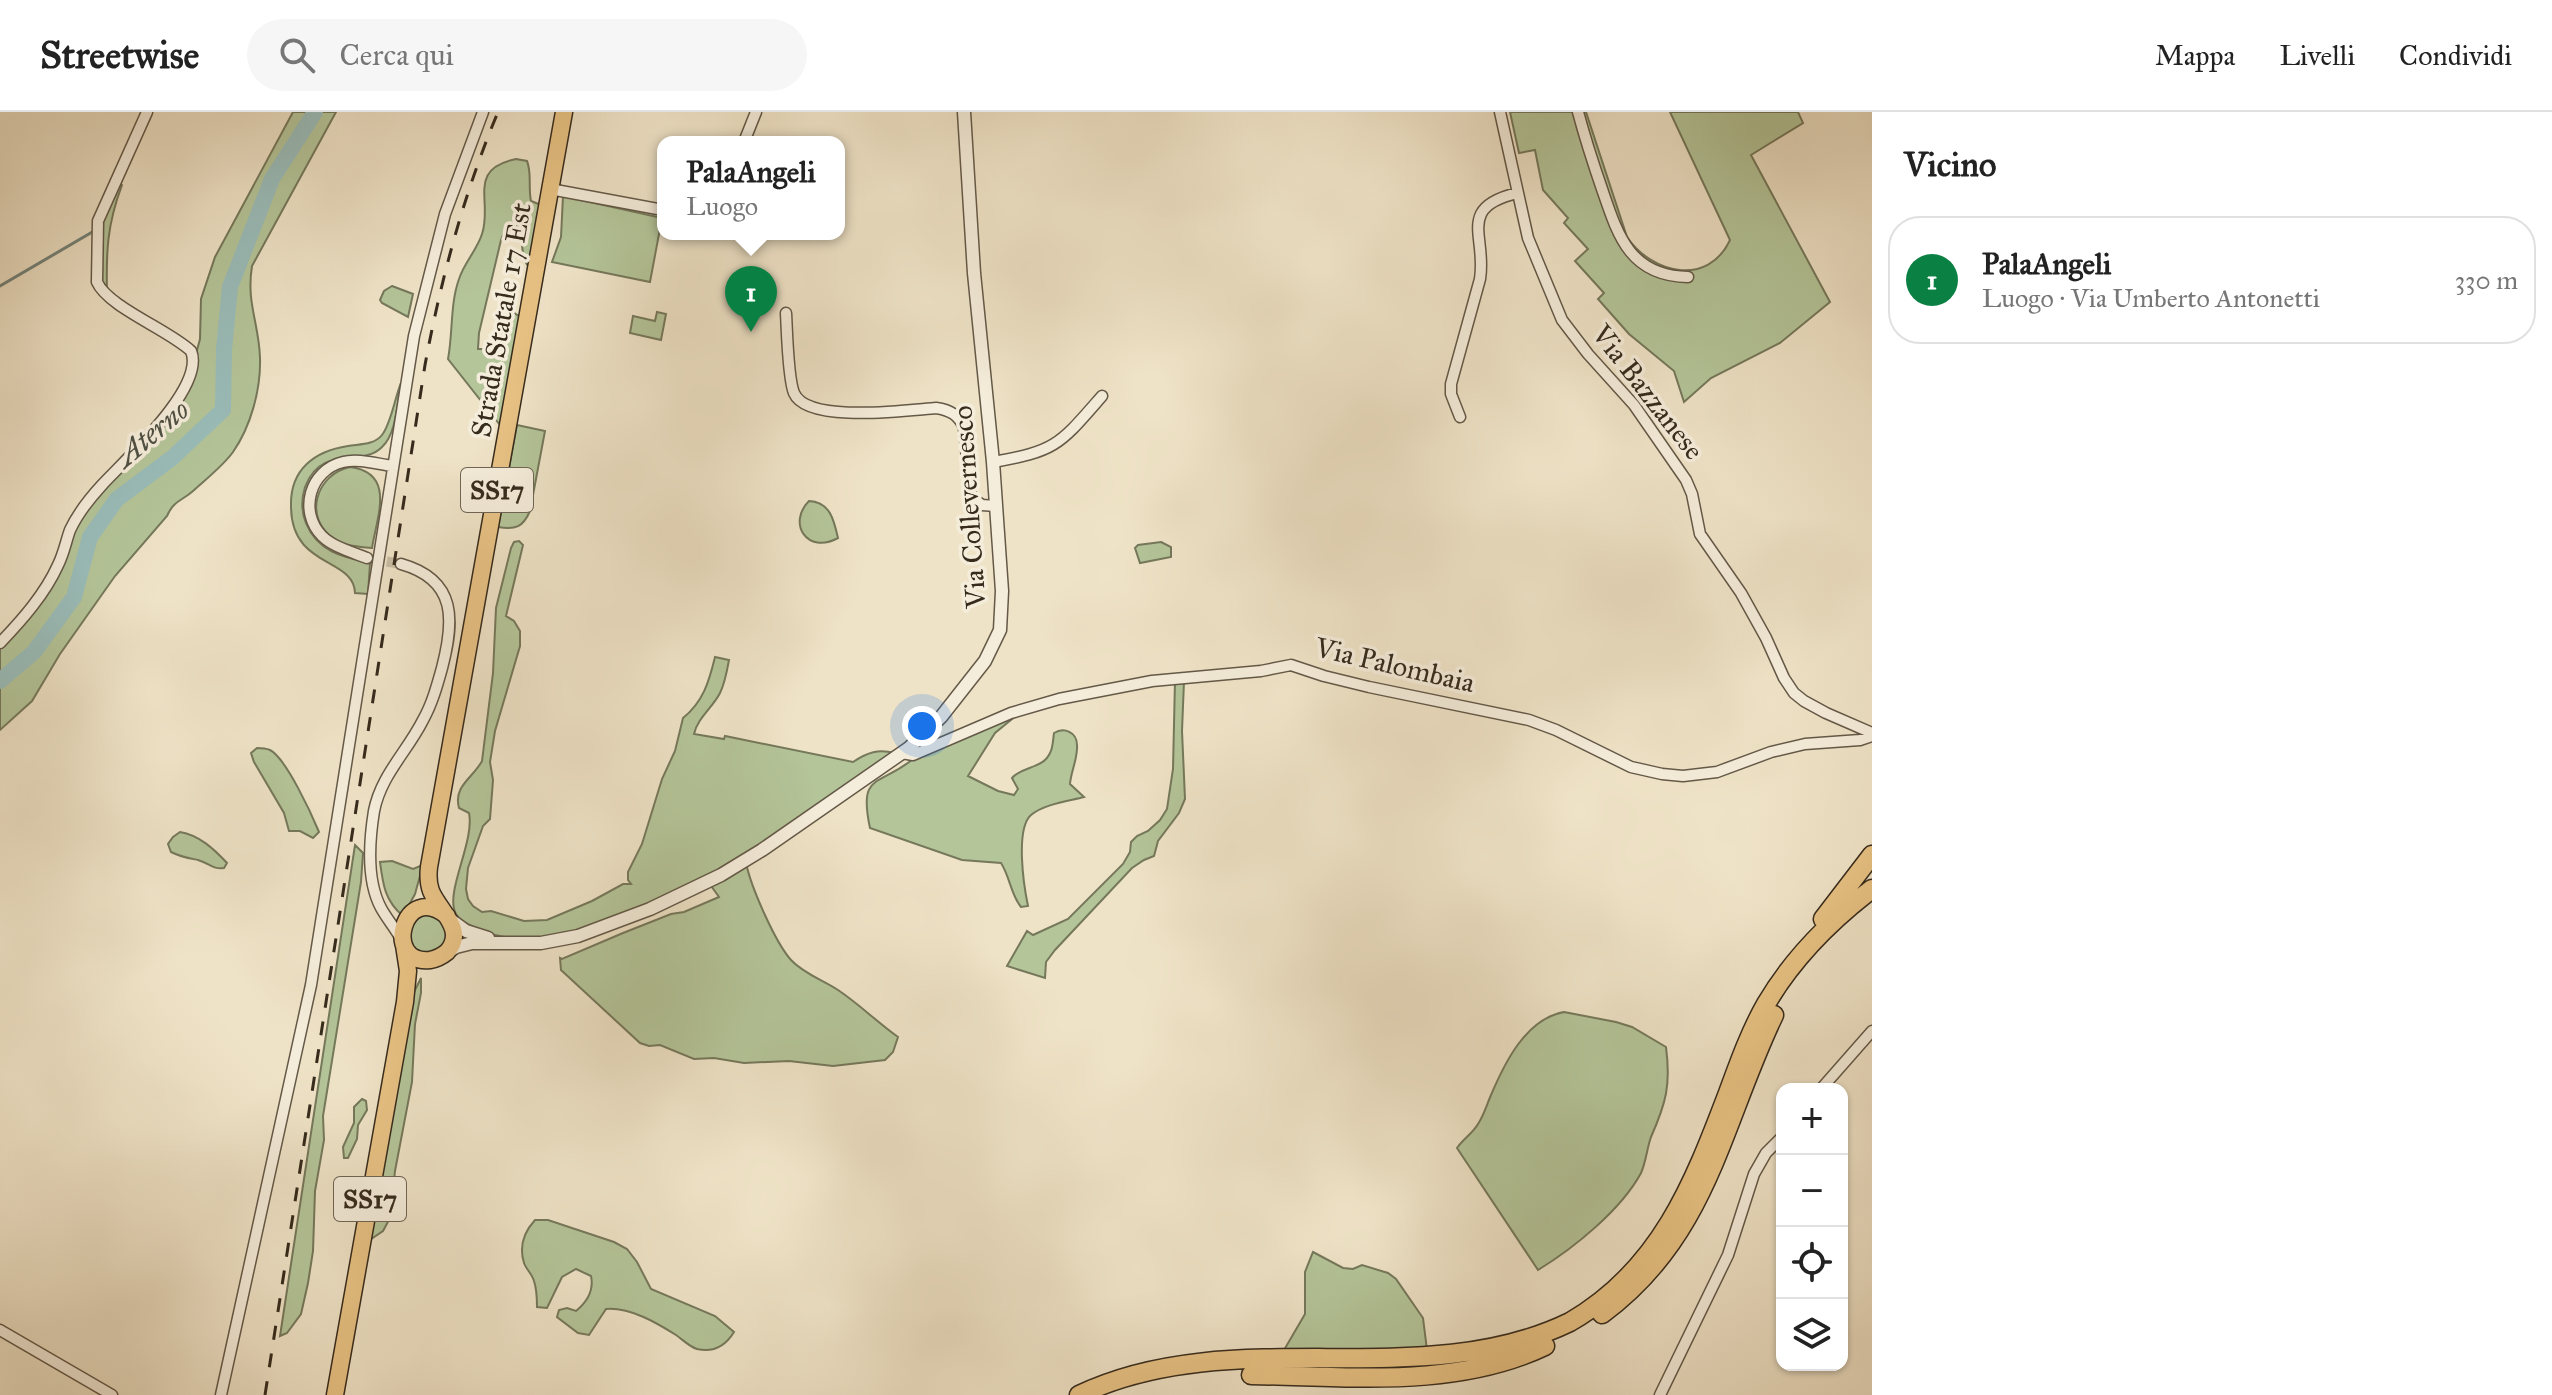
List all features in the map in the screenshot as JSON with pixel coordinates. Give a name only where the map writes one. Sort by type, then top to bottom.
[{"type":"highway","points":[[1079,1395],[1117,1379],[1184,1366],[1226,1363],[1423,1363],[1473,1356],[1521,1344],[1570,1322],[1641,1265],[1672,1221],[1699,1169],[1749,1037],[1765,1005],[1843,891],[1872,855]]},
{"type":"highway","points":[[1791,968],[1825,928],[1872,889]]},
{"type":"highway","points":[[1111,1395],[1161,1381],[1224,1375],[1422,1376],[1521,1358],[1573,1333],[1605,1312],[1647,1276],[1684,1226],[1711,1173],[1760,1044],[1776,1012],[1794,983],[1828,943],[1872,905]]},
{"type":"main road","name":"Strada Statale 17 Est","points":[[406,919],[429,867],[564,112]]},
{"type":"main road","name":"Strada Statale 17 Est","points":[[429,867],[430,889],[448,917]]},
{"type":"main road","points":[[403,943],[416,957],[429,960],[442,955],[454,937],[448,917],[435,908],[414,911],[406,919]]},
{"type":"main road","name":"SS17","points":[[335,1395],[405,1002],[408,971],[402,928],[406,919]]},
{"type":"main road","name":"SS17","points":[[405,1002],[417,976],[442,955]]},
{"type":"street","points":[[0,643],[38,598],[58,565],[70,530],[87,502],[145,441],[183,393],[191,374],[191,351],[114,300],[101,290],[97,282],[98,221],[147,112]]},
{"type":"street","points":[[221,1395],[309,997],[409,361],[451,194],[483,112]]},
{"type":"street","points":[[746,136],[756,112]]},
{"type":"street","name":"Via Collevernesco","points":[[442,955],[472,943],[541,943],[578,936],[676,898],[749,859],[902,753],[941,717],[983,664],[997,640],[1002,599],[993,462],[976,299],[964,112]]},
{"type":"street","name":"Via Bazzanese","points":[[1500,112],[1529,242],[1560,317],[1634,405],[1686,480],[1692,492],[1700,535],[1741,593],[1764,633],[1787,684],[1808,704],[1872,735]]},
{"type":"street","points":[[1578,112],[1613,223],[1624,245],[1650,269],[1688,277]]},
{"type":"street","points":[[550,189],[657,209]]},
{"type":"street","points":[[1460,417],[1451,394],[1451,385],[1480,279],[1482,262],[1478,221],[1492,201],[1517,193]]},
{"type":"street","points":[[786,313],[793,390],[798,400],[813,408],[833,412],[936,408],[951,412],[959,418],[964,428],[971,497],[982,505],[996,506]]},
{"type":"street","points":[[993,462],[1035,454],[1054,446],[1069,434],[1102,396]]},
{"type":"street","points":[[367,558],[332,543],[319,533],[309,512],[311,491],[322,474],[341,462],[360,461],[393,466]]},
{"type":"street","points":[[401,564],[420,571],[439,589],[449,609],[451,628],[431,703],[415,736],[385,780],[374,813],[370,853],[375,892],[403,943]]},
{"type":"street","name":"Via Palombaia","points":[[902,753],[913,755],[1019,710],[1078,695],[1160,680],[1261,671],[1291,665],[1369,687],[1529,720],[1631,767],[1662,774],[1683,776],[1717,772],[1771,752],[1805,744],[1860,740],[1872,735]]},
{"type":"street","points":[[384,912],[397,921],[406,919]]},
{"type":"street","name":"Via Collevernesco","points":[[448,917],[470,933],[506,942]]},
{"type":"street","points":[[1826,1083],[1872,1031]]},
{"type":"street","points":[[1660,1395],[1728,1255],[1754,1174],[1776,1143]]},
{"type":"street","points":[[0,1330],[112,1395]]},
{"type":"green space","points":[[293,112],[336,112],[252,266],[251,291],[260,370],[254,407],[245,431],[229,457],[172,507],[115,576],[60,654],[32,701],[0,730],[0,638],[33,598],[53,567],[71,517],[80,504],[140,440],[176,394],[196,354],[200,339],[201,299],[215,257]]},
{"type":"green space","points":[[1510,112],[1586,112],[1627,237],[1651,260],[1680,270],[1708,265],[1720,255],[1730,240],[1670,112],[1798,112],[1803,123],[1751,155],[1830,302],[1780,343],[1711,378],[1684,402],[1674,371],[1629,334],[1598,299],[1604,293],[1575,261],[1588,249],[1564,223],[1568,218],[1543,190],[1535,150],[1519,153]]},
{"type":"green space","points":[[516,159],[527,161],[531,201],[541,205],[530,269],[524,258],[518,229],[515,224],[507,225],[479,333],[478,349],[487,349],[500,337],[513,312],[520,317],[500,425],[448,359],[456,289],[461,273],[480,240],[485,222],[486,179],[491,170]]},
{"type":"green space","points":[[118,182],[122,185],[108,239],[107,295],[99,275],[103,217]]},
{"type":"green space","points":[[563,196],[657,217],[658,240],[650,282],[552,262],[561,237]]},
{"type":"green space","points":[[392,286],[413,294],[408,317],[380,300],[384,291]]},
{"type":"green space","points":[[657,312],[666,314],[661,340],[630,333],[633,316],[655,321]]},
{"type":"green space","points":[[401,383],[394,426],[382,447],[364,456],[342,458],[321,465],[305,487],[302,505],[304,519],[317,541],[332,552],[370,563],[368,594],[355,593],[345,573],[311,552],[301,541],[294,526],[292,493],[300,472],[315,457],[336,448],[371,442],[382,435]]},
{"type":"green space","points":[[517,425],[545,431],[530,511],[518,526],[498,527]]},
{"type":"green space","points":[[350,467],[374,478],[378,487],[379,510],[372,548],[353,546],[335,539],[325,530],[316,509],[317,498],[329,478]]},
{"type":"green space","points":[[809,501],[826,508],[833,519],[838,538],[817,542],[809,540],[804,534],[800,518]]},
{"type":"green space","points":[[519,541],[523,545],[506,616],[514,621],[520,631],[520,646],[495,731],[490,762],[493,780],[490,819],[483,826],[468,868],[468,899],[482,912],[491,911],[524,921],[547,920],[623,884],[631,884],[628,872],[642,844],[662,779],[675,751],[683,718],[704,691],[715,657],[729,660],[725,681],[694,734],[724,739],[725,736],[853,762],[873,752],[895,753],[735,862],[674,894],[607,922],[539,938],[508,937],[467,924],[458,917],[453,905],[470,825],[469,813],[459,808],[458,800],[461,788],[482,761],[493,673],[496,608],[511,548],[514,542]]},
{"type":"green space","points":[[1161,542],[1171,547],[1171,557],[1140,563],[1135,548],[1138,545]]},
{"type":"green space","points":[[1175,681],[1184,681],[1182,731],[1185,799],[1179,813],[1158,841],[1154,856],[1132,868],[1055,950],[1046,962],[1045,978],[1007,966],[1027,931],[1033,935],[1068,919],[1123,864],[1130,852],[1131,842],[1160,820],[1167,809],[1173,769]]},
{"type":"green space","points":[[1017,715],[995,733],[968,776],[998,791],[1014,795],[1018,789],[1012,778],[1043,762],[1051,751],[1054,733],[1066,731],[1075,737],[1077,745],[1070,784],[1084,797],[1043,808],[1026,822],[1022,859],[1028,906],[1021,907],[1001,863],[962,860],[870,828],[867,810],[869,789],[881,778],[913,759]]},
{"type":"green space","points":[[257,748],[268,749],[276,755],[291,775],[319,832],[313,838],[300,831],[289,831],[284,813],[254,762],[251,753]]},
{"type":"green space","points":[[180,832],[200,839],[211,848],[227,863],[224,868],[171,852],[168,844]]},
{"type":"green space","points":[[355,845],[363,853],[361,882],[323,1116],[324,1140],[315,1191],[313,1251],[301,1314],[287,1333],[280,1336]]},
{"type":"green space","points":[[392,861],[413,869],[423,865],[415,894],[403,916],[389,898],[382,878],[380,862]]},
{"type":"green space","points":[[746,863],[764,914],[791,960],[846,995],[898,1037],[893,1052],[885,1060],[833,1066],[789,1061],[744,1063],[714,1058],[694,1059],[660,1045],[640,1043],[561,970],[560,958],[719,897],[709,883]]},
{"type":"green space","points":[[428,914],[442,920],[448,934],[442,948],[428,954],[414,948],[408,934],[414,920]]},
{"type":"green space","points":[[421,978],[412,1082],[395,1171],[390,1218],[383,1231],[368,1241],[413,994]]},
{"type":"green space","points":[[1564,1012],[1632,1027],[1666,1047],[1667,1083],[1664,1104],[1643,1169],[1632,1187],[1596,1227],[1538,1270],[1457,1148],[1480,1121],[1518,1044],[1539,1023]]},
{"type":"green space","points":[[362,1099],[366,1101],[367,1110],[358,1125],[357,1139],[348,1158],[344,1158],[343,1147],[354,1123],[354,1107]]},
{"type":"green space","points":[[535,1220],[548,1220],[627,1249],[651,1289],[715,1316],[734,1332],[719,1347],[697,1349],[643,1317],[606,1309],[589,1335],[578,1333],[557,1317],[559,1310],[567,1308],[576,1311],[583,1304],[589,1295],[591,1276],[576,1269],[562,1277],[547,1308],[537,1307],[535,1284],[524,1263],[522,1251],[525,1235]]},
{"type":"green space","points":[[1313,1252],[1343,1268],[1353,1269],[1362,1265],[1388,1273],[1396,1279],[1423,1318],[1428,1358],[1284,1350],[1305,1314],[1305,1272]]},
{"type":"waterway","name":"Aterno","points":[[0,681],[34,652],[74,597],[90,537],[117,499],[172,458],[223,410],[224,349],[230,287],[272,179],[315,112]]},
{"type":"waterway","points":[[0,286],[94,231]]},
{"type":"tunnel","points":[[372,559],[401,564]]},
{"type":"railway","points":[[265,1395],[425,365],[455,237],[474,174],[498,112]]},
{"type":"place","name":"PalaAngeli","points":[[751,332]]}]
